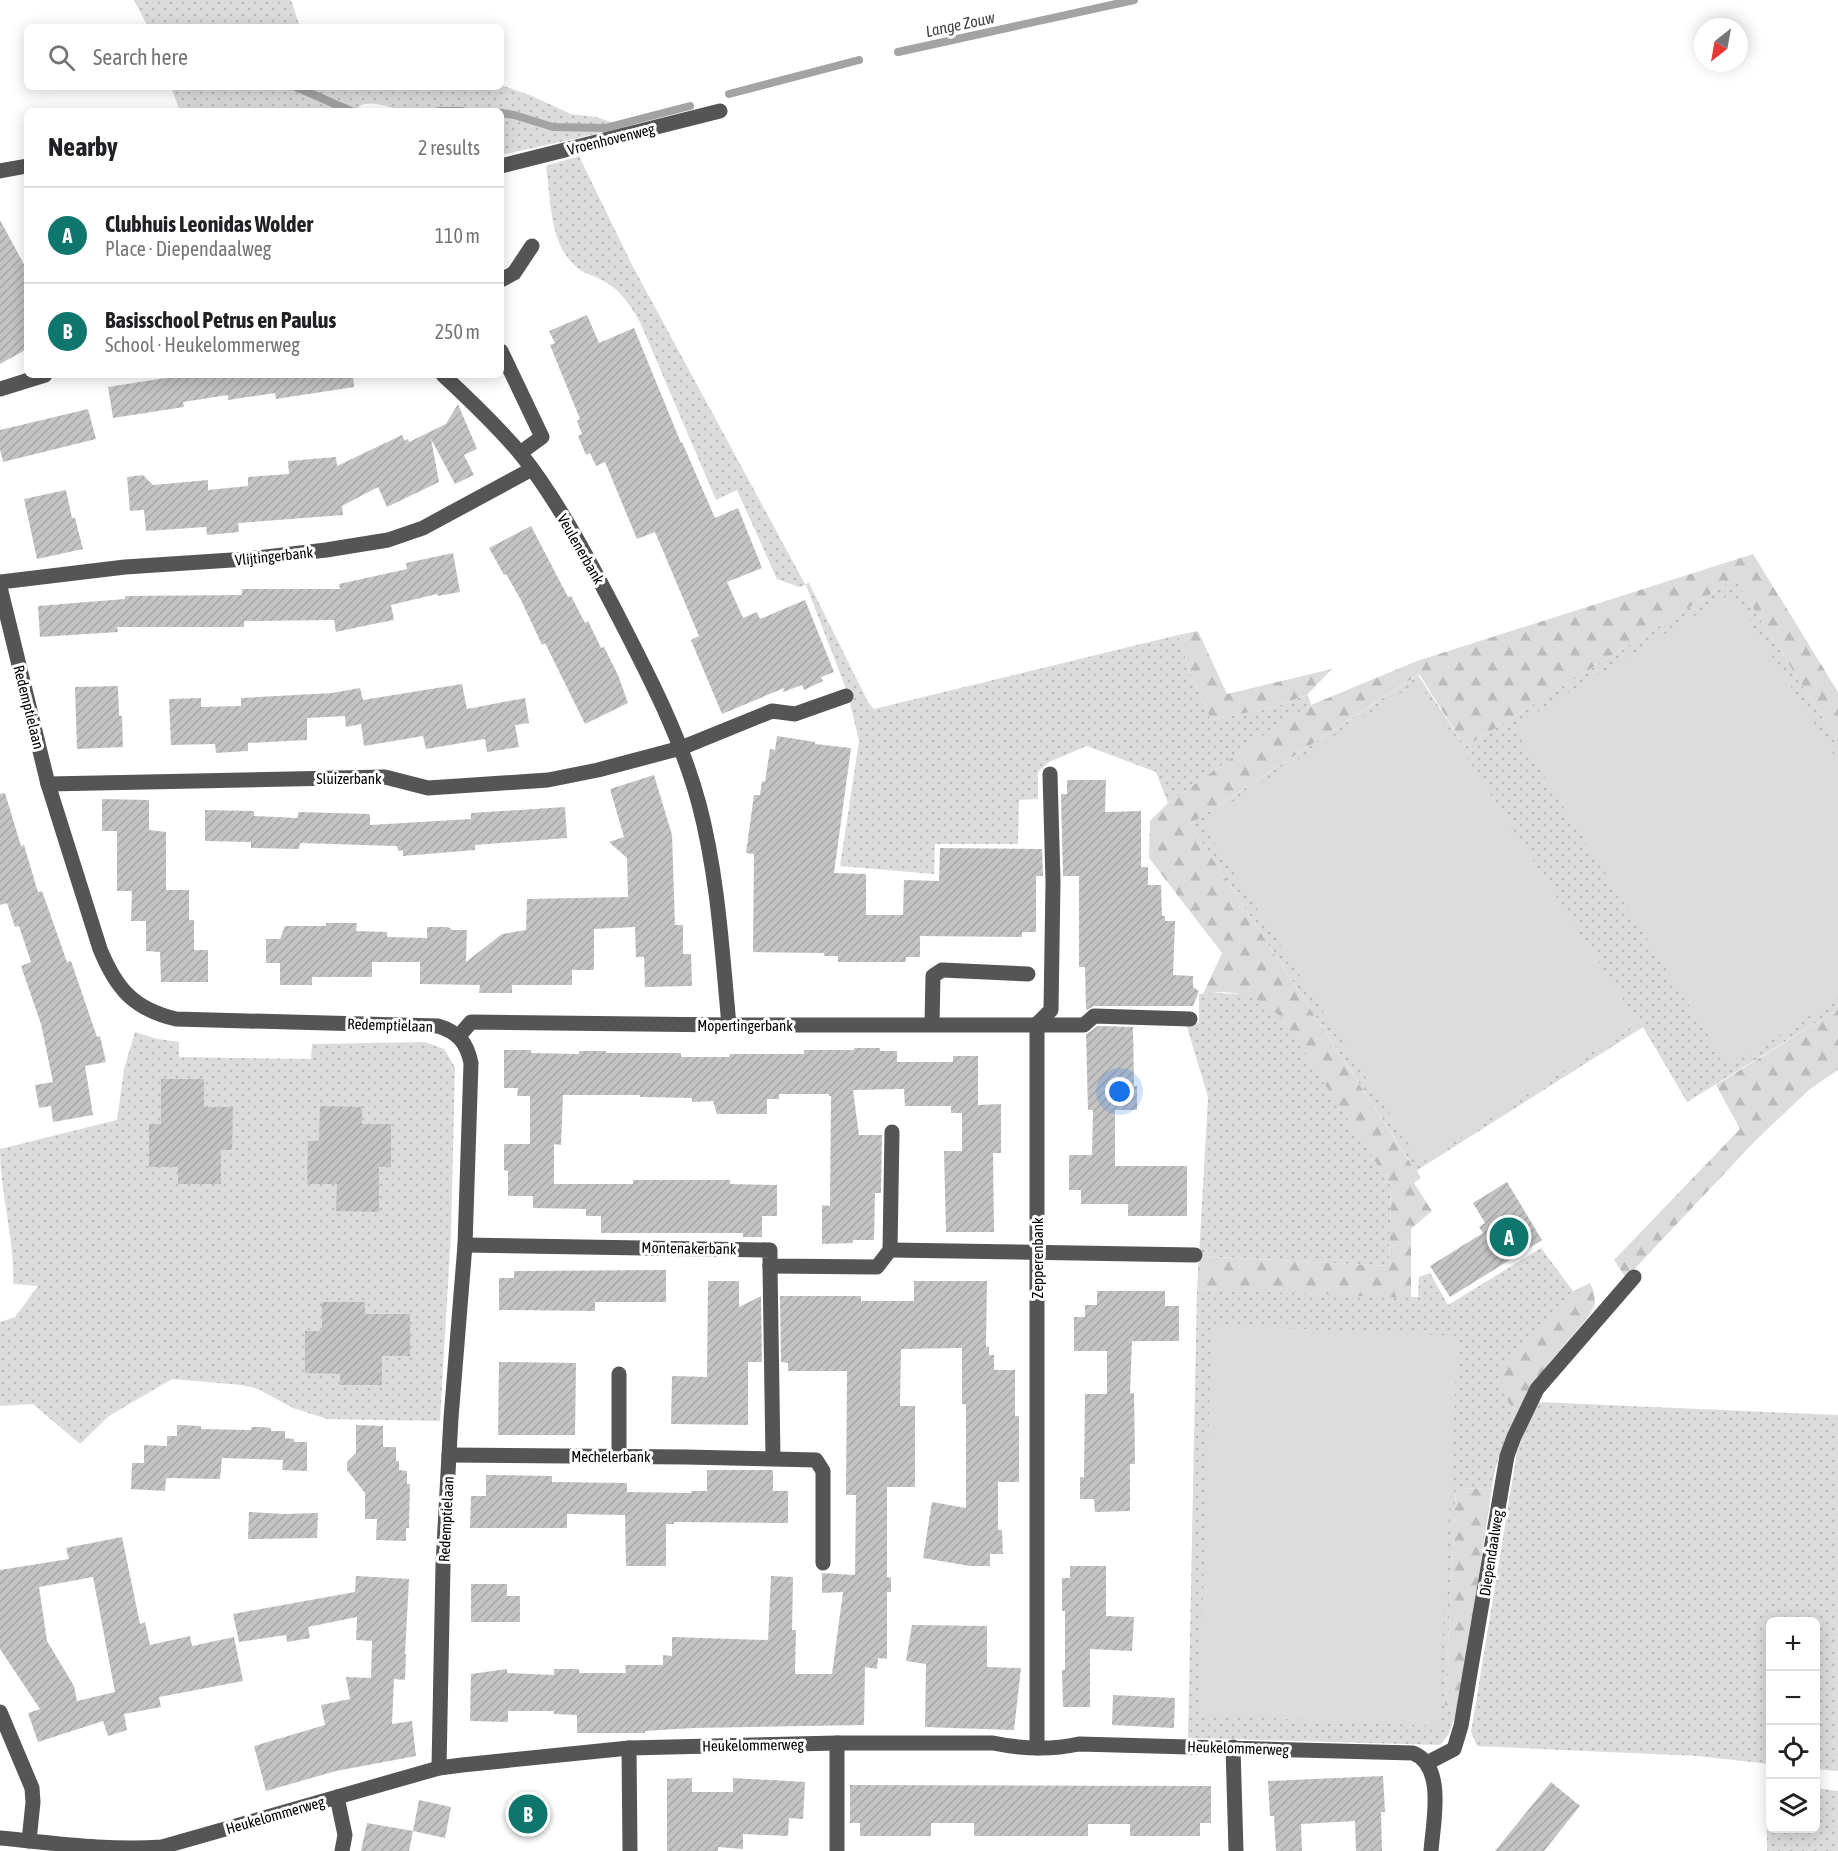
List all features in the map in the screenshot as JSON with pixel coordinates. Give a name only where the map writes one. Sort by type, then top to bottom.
[{"type":"street","name":"Vroenhovenweg","points":[[504,165],[720,111]]},
{"type":"street","points":[[0,171],[24,167]]},
{"type":"street","points":[[504,278],[514,273],[532,246]]},
{"type":"street","points":[[504,357],[542,437],[520,453]]},
{"type":"street","points":[[0,390],[36,378]]},
{"type":"street","name":"Veulenerbank","points":[[446,378],[481,411],[532,469],[592,565],[640,658],[681,748],[699,804],[714,878],[729,1025]]},
{"type":"street","name":"Vlijtingerbank","points":[[0,584],[125,567],[247,559],[388,540],[423,528],[532,469]]},
{"type":"street","name":"Redemptielaan","points":[[0,584],[48,784],[106,964],[120,989],[147,1010],[176,1019],[438,1026],[449,1029],[459,1036],[467,1049],[471,1063],[465,1245],[443,1565],[439,1768]]},
{"type":"street","points":[[681,748],[772,711],[795,714],[846,696]]},
{"type":"street","name":"Sluizerbank","points":[[48,784],[385,777],[428,788],[548,780],[598,770],[681,748]]},
{"type":"street","points":[[1037,1024],[1051,1010],[1053,881],[1050,774]]},
{"type":"street","points":[[932,1024],[933,976],[942,970],[1028,974]]},
{"type":"street","name":"Mopertingerbank","points":[[459,1036],[471,1022],[1084,1025],[1094,1016],[1190,1019]]},
{"type":"street","name":"Zepperenbank","points":[[1037,1024],[1037,1748]]},
{"type":"street","points":[[773,1458],[770,1266],[877,1267],[890,1250],[892,1132]]},
{"type":"street","name":"Montenakerbank","points":[[465,1245],[770,1250],[770,1266]]},
{"type":"street","points":[[890,1250],[1195,1255]]},
{"type":"street","name":"Diependaalweg","points":[[1427,1763],[1454,1749],[1461,1726],[1507,1456],[1514,1437],[1538,1389],[1634,1277]]},
{"type":"street","points":[[619,1374],[619,1456]]},
{"type":"street","name":"Mechelerbank","points":[[449,1455],[816,1460],[822,1467],[823,1563]]},
{"type":"street","points":[[0,1712],[32,1788],[29,1841]]},
{"type":"street","points":[[837,1743],[837,1851]]},
{"type":"street","name":"Heukelommerweg","points":[[0,1838],[88,1849],[133,1850],[162,1847],[439,1768],[629,1748],[837,1743],[993,1743],[1012,1747],[1060,1748],[1079,1744],[1408,1753],[1418,1755],[1427,1763]]},
{"type":"street","points":[[1233,1747],[1236,1851]]},
{"type":"street","points":[[629,1748],[630,1851]]},
{"type":"street","points":[[1427,1763],[1435,1785],[1431,1851]]},
{"type":"street","points":[[337,1797],[345,1835],[342,1851]]},
{"type":"green space","points":[[134,0],[291,0],[299,24],[146,24]]},
{"type":"green space","points":[[504,86],[571,114],[596,117],[627,127],[504,154],[504,108],[391,108],[364,104],[359,108],[179,108],[172,90],[504,90]]},
{"type":"green space","points":[[579,156],[631,263],[805,584],[809,583],[868,702],[874,709],[1178,635],[1191,675],[1211,720],[1274,707],[1308,695],[1311,705],[1168,803],[1156,772],[1087,746],[1049,762],[1038,772],[1038,799],[1019,800],[1018,844],[935,844],[934,874],[840,866],[859,741],[848,694],[806,585],[799,587],[777,579],[737,490],[716,500],[640,322],[632,309],[613,287],[579,269],[569,260],[562,248],[553,222],[546,166]]},
{"type":"green space","points":[[1753,554],[1838,692],[1838,742],[1735,579],[1465,747],[1419,674],[1190,824],[1413,1167],[1413,1164],[1421,1178],[1414,1183],[1432,1211],[1411,1229],[1411,1298],[1197,1289],[1199,1256],[1389,1266],[1391,1186],[1282,1018],[1255,999],[1237,993],[1203,994],[1222,953],[1149,858],[1150,821],[1168,803],[1285,720],[1311,705],[1417,661]]},
{"type":"green space","points":[[1735,579],[1838,742],[1838,1009],[1687,1102],[1643,1027],[1416,1171],[1190,824],[1418,675],[1465,747]]},
{"type":"green space","points":[[1732,593],[1838,761],[1838,998],[1728,1067],[1513,727]]},
{"type":"green space","points":[[1198,631],[1227,694],[1332,669],[1307,695],[1274,707],[1211,720],[1191,675],[1178,635]]},
{"type":"green space","points":[[1418,682],[1638,1023],[1421,1163],[1201,822]]},
{"type":"green space","points":[[1199,994],[1244,994],[1264,1002],[1282,1018],[1323,1079],[1391,1186],[1389,1266],[1199,1256],[1208,1097],[1186,1024],[1199,1023]]},
{"type":"green space","points":[[1838,1009],[1838,1070],[1810,1089],[1755,1141],[1626,1278],[1614,1260],[1740,1129],[1716,1085]]},
{"type":"green space","points":[[135,1032],[157,1039],[179,1042],[179,1057],[311,1059],[312,1044],[425,1042],[444,1049],[455,1067],[451,1233],[440,1421],[327,1419],[293,1408],[258,1389],[241,1385],[172,1379],[109,1416],[80,1444],[33,1404],[0,1406],[0,1322],[15,1317],[38,1286],[13,1284],[12,1250],[2,1183],[0,1149],[117,1120],[124,1069]]},
{"type":"green space","points":[[1541,1248],[1573,1291],[1500,1374],[1510,1405],[1518,1411],[1502,1449],[1492,1488],[1456,1489],[1445,1705],[1456,1712],[1449,1734],[1440,1745],[1188,1738],[1197,1289],[1418,1297],[1419,1277],[1430,1273],[1448,1305]]},
{"type":"green space","points":[[1590,1283],[1594,1292],[1595,1304],[1589,1316],[1550,1362],[1518,1411],[1510,1405],[1499,1374],[1573,1291]]},
{"type":"green space","points":[[1212,1325],[1458,1336],[1438,1726],[1199,1715]]},
{"type":"green space","points":[[1538,1402],[1838,1415],[1838,1771],[1820,1769],[1820,1617],[1766,1617],[1766,1764],[1698,1756],[1477,1746],[1471,1732],[1517,1452],[1528,1421]]},
{"type":"green space","points":[[1492,1488],[1456,1712],[1445,1705],[1456,1489]]},
{"type":"green space","points":[[1820,1789],[1838,1791],[1838,1851],[1767,1851],[1767,1833],[1820,1833]]},
{"type":"building","points":[[0,220],[24,264],[24,351],[0,364]]},
{"type":"building","points":[[587,315],[599,343],[634,328],[681,443],[715,518],[738,508],[762,568],[727,582],[743,618],[757,612],[760,619],[805,600],[834,672],[821,677],[823,681],[804,690],[802,685],[783,692],[784,688],[722,714],[691,640],[699,636],[655,532],[637,539],[605,462],[596,466],[590,453],[586,455],[578,436],[582,434],[577,421],[580,419],[550,345],[555,343],[549,331]]},
{"type":"building","points":[[166,378],[353,378],[354,387],[276,399],[275,393],[228,400],[228,395],[183,402],[184,407],[113,418],[108,387]]},
{"type":"building","points":[[458,404],[477,449],[464,455],[474,475],[455,484],[431,439],[439,482],[387,507],[378,487],[342,506],[343,515],[238,523],[239,532],[207,535],[206,527],[146,531],[144,510],[130,511],[127,477],[143,475],[153,485],[208,480],[208,490],[248,486],[248,477],[289,474],[288,461],[336,457],[337,466],[402,435],[405,441],[408,439],[409,442],[446,424]]},
{"type":"building","points":[[88,409],[96,439],[3,462],[0,430]]},
{"type":"building","points":[[66,490],[72,518],[75,518],[83,549],[37,559],[24,499]]},
{"type":"building","points":[[531,526],[568,597],[571,596],[585,623],[588,621],[601,648],[604,647],[618,675],[628,703],[585,724],[545,643],[542,645],[521,600],[489,548]]},
{"type":"building","points":[[453,553],[460,592],[438,596],[437,594],[391,605],[394,620],[336,632],[334,620],[244,621],[244,627],[117,627],[118,632],[40,637],[38,606],[125,599],[125,596],[242,595],[242,589],[340,589],[339,584],[407,569],[406,563]]},
{"type":"building","points":[[462,684],[467,709],[525,698],[529,723],[515,725],[519,747],[487,752],[485,739],[426,749],[423,736],[364,746],[361,724],[346,727],[345,716],[307,718],[307,740],[248,743],[248,751],[216,753],[215,744],[171,745],[169,699],[201,698],[201,707],[241,706],[241,698],[332,693],[360,688],[363,700]]},
{"type":"building","points":[[118,686],[123,747],[77,749],[75,687]]},
{"type":"building","points":[[777,736],[815,742],[815,744],[851,748],[834,873],[866,874],[866,915],[903,915],[904,880],[939,881],[940,848],[1042,849],[1043,876],[1036,876],[1036,932],[1022,932],[1022,937],[920,936],[920,957],[906,957],[906,962],[838,962],[838,956],[824,956],[824,953],[753,952],[754,854],[746,853],[754,795],[760,795],[762,781],[765,782],[770,749],[775,750]]},
{"type":"building","points":[[654,775],[672,835],[675,925],[683,925],[683,954],[691,954],[692,986],[645,987],[644,957],[636,957],[635,927],[594,929],[594,970],[572,970],[572,985],[512,985],[512,993],[479,993],[480,985],[420,984],[420,962],[372,962],[372,977],[312,977],[312,985],[280,985],[280,963],[266,963],[266,939],[280,939],[285,926],[326,926],[326,923],[357,923],[356,931],[387,932],[387,937],[427,938],[427,927],[467,930],[466,962],[502,934],[526,930],[527,899],[628,897],[627,858],[609,842],[624,837],[610,789]]},
{"type":"building","points":[[1067,780],[1106,780],[1105,812],[1141,811],[1141,867],[1148,867],[1148,885],[1161,885],[1162,916],[1165,916],[1165,921],[1175,921],[1173,975],[1193,976],[1193,987],[1199,991],[1193,1006],[1094,1006],[1086,1010],[1085,967],[1079,967],[1079,876],[1063,876],[1061,794],[1067,794]]},
{"type":"building","points":[[5,793],[38,892],[42,891],[67,962],[71,961],[97,1037],[100,1036],[106,1062],[85,1066],[93,1115],[53,1122],[51,1106],[39,1108],[35,1085],[53,1082],[41,1024],[21,966],[31,962],[19,926],[15,927],[7,903],[0,905],[0,794]]},
{"type":"building","points":[[102,799],[149,800],[149,830],[166,832],[166,890],[189,890],[189,920],[194,920],[194,950],[208,950],[208,982],[161,982],[160,952],[146,951],[146,921],[131,921],[132,891],[117,891],[117,831],[102,831]]},
{"type":"building","points":[[565,807],[567,838],[475,845],[475,850],[403,856],[403,850],[398,851],[397,846],[300,843],[299,849],[251,848],[251,842],[205,841],[205,810],[254,811],[254,816],[298,818],[298,812],[370,814],[370,825],[471,819],[471,813]]},
{"type":"building","points":[[1098,1026],[1133,1027],[1134,1086],[1137,1086],[1137,1110],[1115,1110],[1115,1166],[1187,1166],[1187,1216],[1128,1216],[1128,1204],[1081,1204],[1081,1190],[1069,1190],[1069,1155],[1092,1155],[1093,1110],[1088,1110],[1086,1034]]},
{"type":"building","points":[[854,1048],[880,1048],[880,1051],[897,1051],[897,1062],[953,1062],[953,1056],[978,1056],[978,1105],[1001,1104],[1001,1153],[993,1153],[994,1232],[946,1232],[944,1151],[962,1151],[962,1113],[951,1113],[951,1106],[905,1106],[904,1089],[853,1090],[859,1135],[882,1135],[881,1193],[875,1193],[874,1240],[822,1244],[822,1205],[830,1206],[831,1096],[829,1094],[779,1094],[779,1099],[767,1099],[767,1114],[717,1114],[713,1101],[692,1102],[692,1098],[563,1095],[561,1145],[554,1144],[554,1184],[633,1184],[633,1180],[730,1180],[730,1184],[777,1185],[777,1216],[762,1216],[762,1237],[743,1237],[743,1233],[601,1233],[601,1216],[586,1216],[586,1209],[533,1208],[533,1196],[508,1196],[508,1171],[504,1170],[504,1144],[530,1144],[530,1096],[517,1096],[518,1088],[504,1088],[504,1050],[579,1054],[579,1051],[681,1053],[681,1057],[729,1057],[730,1054],[804,1054],[804,1050],[854,1050]]},
{"type":"building","points":[[161,1079],[204,1079],[204,1107],[233,1107],[232,1150],[221,1150],[221,1184],[178,1184],[178,1167],[149,1167],[149,1124],[161,1124]]},
{"type":"building","points":[[320,1106],[362,1107],[362,1124],[391,1124],[391,1167],[379,1167],[379,1212],[336,1211],[337,1184],[307,1184],[308,1141],[319,1141]]},
{"type":"building","points":[[1507,1182],[1542,1240],[1450,1297],[1430,1266],[1483,1233],[1479,1227],[1485,1223],[1473,1203]]},
{"type":"building","points":[[666,1270],[666,1302],[595,1302],[595,1311],[499,1310],[499,1278],[514,1278],[514,1271]]},
{"type":"building","points":[[708,1281],[739,1281],[739,1307],[761,1296],[762,1362],[748,1362],[748,1425],[671,1424],[672,1376],[707,1377]]},
{"type":"building","points":[[914,1281],[987,1281],[986,1347],[989,1346],[989,1355],[994,1355],[994,1370],[1015,1370],[1015,1416],[1019,1416],[1019,1482],[998,1482],[998,1530],[1002,1530],[1003,1554],[990,1554],[990,1566],[970,1566],[923,1558],[932,1502],[966,1508],[966,1404],[962,1404],[962,1348],[901,1349],[900,1406],[915,1406],[915,1487],[887,1487],[887,1577],[891,1578],[891,1592],[887,1592],[887,1659],[878,1658],[877,1669],[865,1667],[864,1725],[693,1728],[645,1731],[645,1733],[577,1733],[577,1715],[554,1714],[554,1711],[508,1711],[508,1722],[470,1721],[471,1674],[507,1669],[507,1673],[554,1675],[554,1669],[579,1669],[579,1673],[626,1673],[625,1665],[663,1665],[663,1655],[672,1656],[672,1637],[768,1640],[771,1576],[793,1577],[792,1630],[796,1630],[795,1674],[832,1674],[843,1592],[822,1593],[822,1573],[855,1575],[856,1495],[846,1495],[847,1371],[788,1371],[788,1363],[781,1362],[780,1296],[861,1296],[861,1301],[914,1301]]},
{"type":"building","points":[[1097,1291],[1165,1291],[1165,1306],[1179,1306],[1179,1341],[1132,1341],[1130,1393],[1134,1393],[1135,1464],[1130,1464],[1130,1511],[1095,1512],[1094,1499],[1080,1499],[1080,1477],[1084,1477],[1085,1394],[1107,1394],[1107,1351],[1074,1351],[1074,1317],[1085,1317],[1085,1305],[1097,1305]]},
{"type":"building","points":[[322,1302],[365,1302],[365,1314],[410,1314],[410,1356],[382,1356],[382,1385],[340,1385],[340,1374],[305,1373],[305,1331],[322,1331]]},
{"type":"building","points":[[499,1362],[576,1363],[575,1435],[498,1435]]},
{"type":"building","points":[[177,1425],[201,1426],[201,1429],[251,1430],[251,1427],[261,1427],[271,1428],[271,1431],[285,1431],[285,1438],[294,1439],[294,1442],[307,1442],[307,1471],[282,1470],[283,1460],[222,1458],[220,1479],[166,1478],[165,1491],[131,1489],[132,1463],[144,1463],[144,1445],[167,1446],[167,1436],[177,1436]]},
{"type":"building","points":[[356,1425],[383,1426],[383,1447],[396,1447],[396,1461],[399,1461],[399,1470],[407,1471],[407,1484],[410,1484],[409,1528],[406,1528],[406,1541],[376,1540],[377,1519],[365,1519],[365,1493],[347,1470],[347,1462],[356,1453]]},
{"type":"building","points":[[707,1470],[773,1470],[773,1491],[788,1491],[788,1523],[674,1522],[674,1524],[666,1524],[666,1566],[626,1566],[625,1515],[567,1514],[567,1528],[470,1528],[471,1496],[486,1496],[486,1475],[552,1476],[552,1482],[627,1483],[627,1492],[691,1493],[691,1491],[707,1491]]},
{"type":"building","points":[[249,1512],[318,1513],[317,1538],[248,1539]]},
{"type":"building","points":[[122,1537],[140,1624],[145,1622],[150,1645],[190,1636],[192,1646],[234,1637],[243,1681],[159,1697],[161,1707],[124,1714],[127,1730],[108,1736],[103,1721],[38,1742],[28,1713],[40,1709],[0,1649],[0,1570],[69,1559],[66,1548]],"holes":[[[93,1577],[115,1692],[77,1701],[74,1686],[47,1641],[39,1587]]]},
{"type":"building","points":[[1070,1566],[1106,1566],[1106,1616],[1134,1617],[1132,1651],[1090,1649],[1090,1707],[1063,1707],[1065,1611],[1062,1611],[1062,1578],[1070,1578]]},
{"type":"building","points":[[356,1576],[409,1579],[405,1680],[394,1679],[392,1724],[412,1721],[416,1756],[336,1771],[266,1791],[254,1746],[325,1725],[321,1705],[350,1699],[346,1677],[371,1678],[372,1641],[356,1640],[357,1617],[308,1627],[310,1638],[287,1642],[286,1635],[239,1642],[233,1614],[355,1592]]},
{"type":"building","points":[[471,1584],[507,1584],[507,1596],[520,1596],[520,1622],[471,1622]]},
{"type":"building","points":[[912,1625],[987,1626],[987,1667],[1021,1668],[1014,1730],[925,1727],[926,1664],[906,1661]]},
{"type":"building","points":[[1113,1695],[1175,1698],[1174,1728],[1112,1725]]},
{"type":"building","points":[[1383,1776],[1385,1812],[1381,1812],[1382,1851],[1356,1851],[1355,1821],[1301,1824],[1302,1851],[1276,1851],[1274,1816],[1270,1816],[1268,1781]]},
{"type":"building","points":[[692,1778],[692,1792],[733,1792],[733,1778],[805,1782],[803,1819],[789,1818],[788,1836],[743,1834],[743,1849],[718,1847],[718,1851],[667,1851],[667,1779]]},
{"type":"building","points":[[1551,1782],[1580,1806],[1544,1851],[1495,1851]]},
{"type":"building","points":[[850,1785],[1211,1786],[1211,1823],[1200,1823],[1200,1836],[1130,1836],[1130,1824],[1088,1824],[1088,1836],[974,1836],[974,1823],[931,1823],[931,1836],[860,1836],[860,1823],[850,1823]]},
{"type":"building","points":[[419,1800],[451,1807],[445,1838],[413,1831]]},
{"type":"building","points":[[367,1823],[413,1831],[409,1851],[361,1851]]},
{"type":"waterway","name":"Lange Zouw","points":[[898,52],[1134,0]]},
{"type":"waterway","name":"Lange Zouw","points":[[729,94],[859,60]]},
{"type":"waterway","name":"Lange Zouw","points":[[303,90],[344,108]]},
{"type":"waterway","name":"Lange Zouw","points":[[504,113],[553,127],[605,128],[690,106]]},
{"type":"place","name":"Clubhuis Leonidas Wolder","points":[[1509,1237]]},
{"type":"place","name":"Basisschool Petrus en Paulus","points":[[528,1814]]}]
